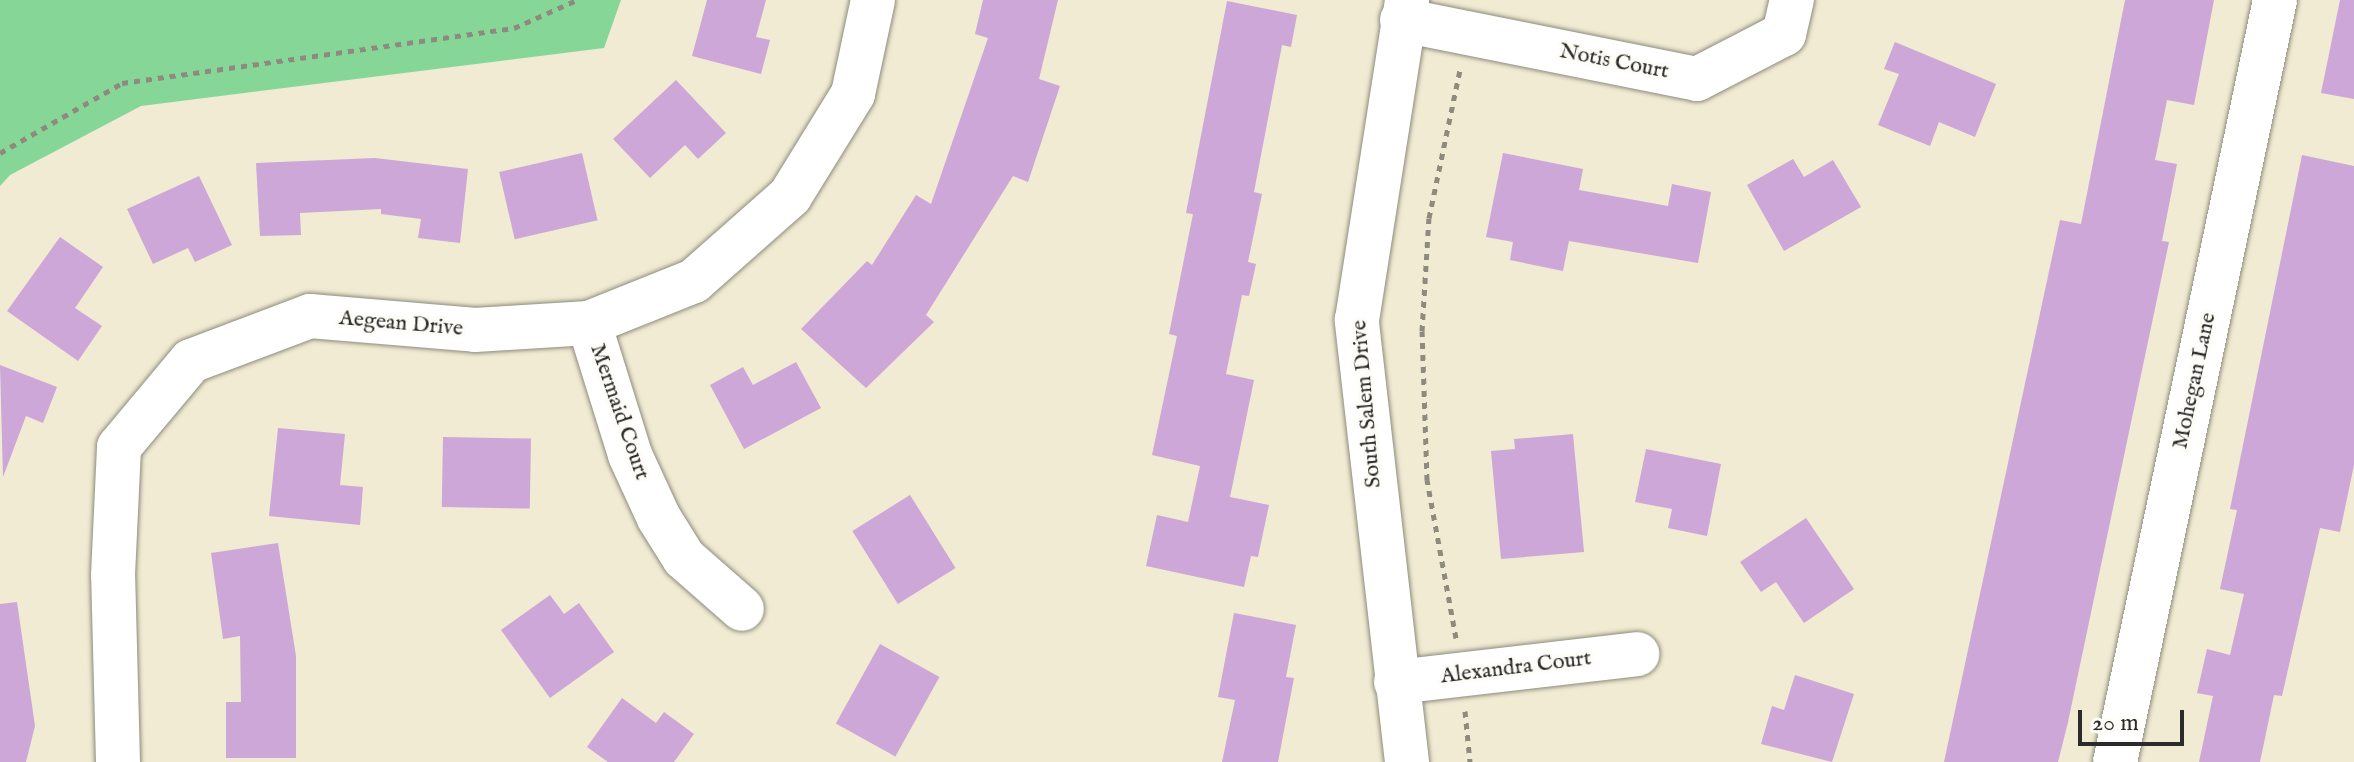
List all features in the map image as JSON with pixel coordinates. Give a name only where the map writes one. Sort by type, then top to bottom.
[{"type":"street","name":"Aegean Drive","points":[[118,762],[113,575],[119,447],[191,361],[310,316],[475,330],[589,323],[694,281],[790,196],[853,94],[873,0]]},
{"type":"street","name":"Notis Court","points":[[1405,10],[1467,32],[1697,79],[1784,34],[1792,0]]},
{"type":"street","name":"Mohegan Lane","points":[[2115,762],[2275,0]]},
{"type":"street","name":"South Salem Drive","points":[[1405,10],[1357,320],[1407,762]]},
{"type":"street","name":"Mermaid Court","points":[[589,323],[630,455],[659,518],[684,558],[742,609]]},
{"type":"street","name":"Alexandra Court","points":[[1396,682],[1637,654]]},
{"type":"path","points":[[0,153],[122,83],[500,30],[552,15],[577,0]]},
{"type":"path","points":[[1467,32],[1429,218],[1422,331],[1427,480],[1461,674],[1470,762]]},
{"type":"green space","points":[[0,0],[621,0],[604,48],[141,106],[10,175],[0,186]]},
{"type":"building","points":[[707,0],[766,0],[756,37],[770,40],[761,74],[692,56]]},
{"type":"building","points":[[983,0],[1058,0],[1039,79],[1060,86],[1028,182],[1013,176],[926,315],[934,322],[866,388],[801,329],[867,261],[872,265],[916,195],[931,204],[988,38],[975,34]]},
{"type":"building","points":[[2125,0],[2214,0],[2194,105],[2167,100],[2155,160],[2177,164],[2162,241],[2169,242],[2068,722],[2058,762],[1944,762],[2060,220],[2081,224]]},
{"type":"building","points":[[2340,0],[2354,0],[2354,99],[2321,93]]},
{"type":"building","points":[[1227,1],[1297,15],[1291,47],[1282,45],[1254,192],[1262,194],[1248,262],[1256,264],[1249,296],[1242,295],[1226,374],[1254,380],[1230,497],[1269,505],[1258,557],[1251,556],[1244,587],[1146,566],[1157,515],[1188,522],[1200,466],[1152,455],[1177,336],[1169,334],[1193,214],[1186,213]]},
{"type":"building","points":[[1895,42],[1996,84],[1975,137],[1939,122],[1930,146],[1878,125],[1899,74],[1884,69]]},
{"type":"building","points":[[676,80],[726,133],[698,159],[685,145],[650,178],[613,139]]},
{"type":"building","points":[[582,153],[598,220],[515,239],[499,172]]},
{"type":"building","points":[[1503,153],[1583,169],[1579,190],[1668,206],[1672,184],[1711,192],[1698,263],[1569,241],[1563,271],[1510,260],[1513,242],[1486,237]]},
{"type":"building","points":[[2302,155],[2354,166],[2354,465],[2340,532],[2320,528],[2282,696],[2274,695],[2260,762],[2199,762],[2213,696],[2197,693],[2207,649],[2230,655],[2244,594],[2220,589],[2237,510],[2230,509]]},
{"type":"building","points":[[375,158],[468,169],[460,243],[418,238],[421,219],[381,214],[381,209],[300,213],[301,235],[260,236],[256,163]]},
{"type":"building","points":[[1793,159],[1804,177],[1833,160],[1861,207],[1784,251],[1747,185]]},
{"type":"building","points":[[199,176],[232,245],[195,262],[188,248],[153,264],[127,209]]},
{"type":"building","points":[[60,237],[103,267],[75,308],[102,326],[78,361],[7,311]]},
{"type":"building","points":[[796,362],[821,408],[744,449],[710,385],[743,367],[753,385]]},
{"type":"building","points":[[0,365],[57,387],[43,423],[26,416],[3,477]]},
{"type":"building","points":[[278,428],[345,434],[340,485],[363,487],[360,525],[269,516]]},
{"type":"building","points":[[1573,434],[1584,552],[1501,559],[1491,451],[1515,449],[1514,439]]},
{"type":"building","points":[[443,437],[531,439],[530,509],[442,507]]},
{"type":"building","points":[[1646,449],[1721,464],[1707,536],[1668,528],[1672,509],[1635,502]]},
{"type":"building","points":[[910,495],[956,568],[898,604],[852,531]]},
{"type":"building","points":[[1806,518],[1854,589],[1804,623],[1776,582],[1761,592],[1740,562]]},
{"type":"building","points":[[278,543],[296,656],[296,758],[226,758],[226,702],[241,702],[240,636],[223,639],[211,553]]},
{"type":"building","points":[[550,595],[564,614],[579,603],[614,652],[550,698],[501,630]]},
{"type":"building","points":[[17,602],[35,726],[26,762],[0,762],[0,604]]},
{"type":"building","points":[[1234,613],[1296,625],[1286,677],[1294,678],[1278,762],[1222,762],[1235,700],[1218,697]]},
{"type":"building","points":[[880,644],[939,677],[895,757],[836,724]]},
{"type":"building","points":[[1795,675],[1854,694],[1832,762],[1761,744],[1772,706],[1784,710]]},
{"type":"building","points":[[622,698],[656,723],[664,712],[694,734],[674,762],[608,762],[587,747]]}]
